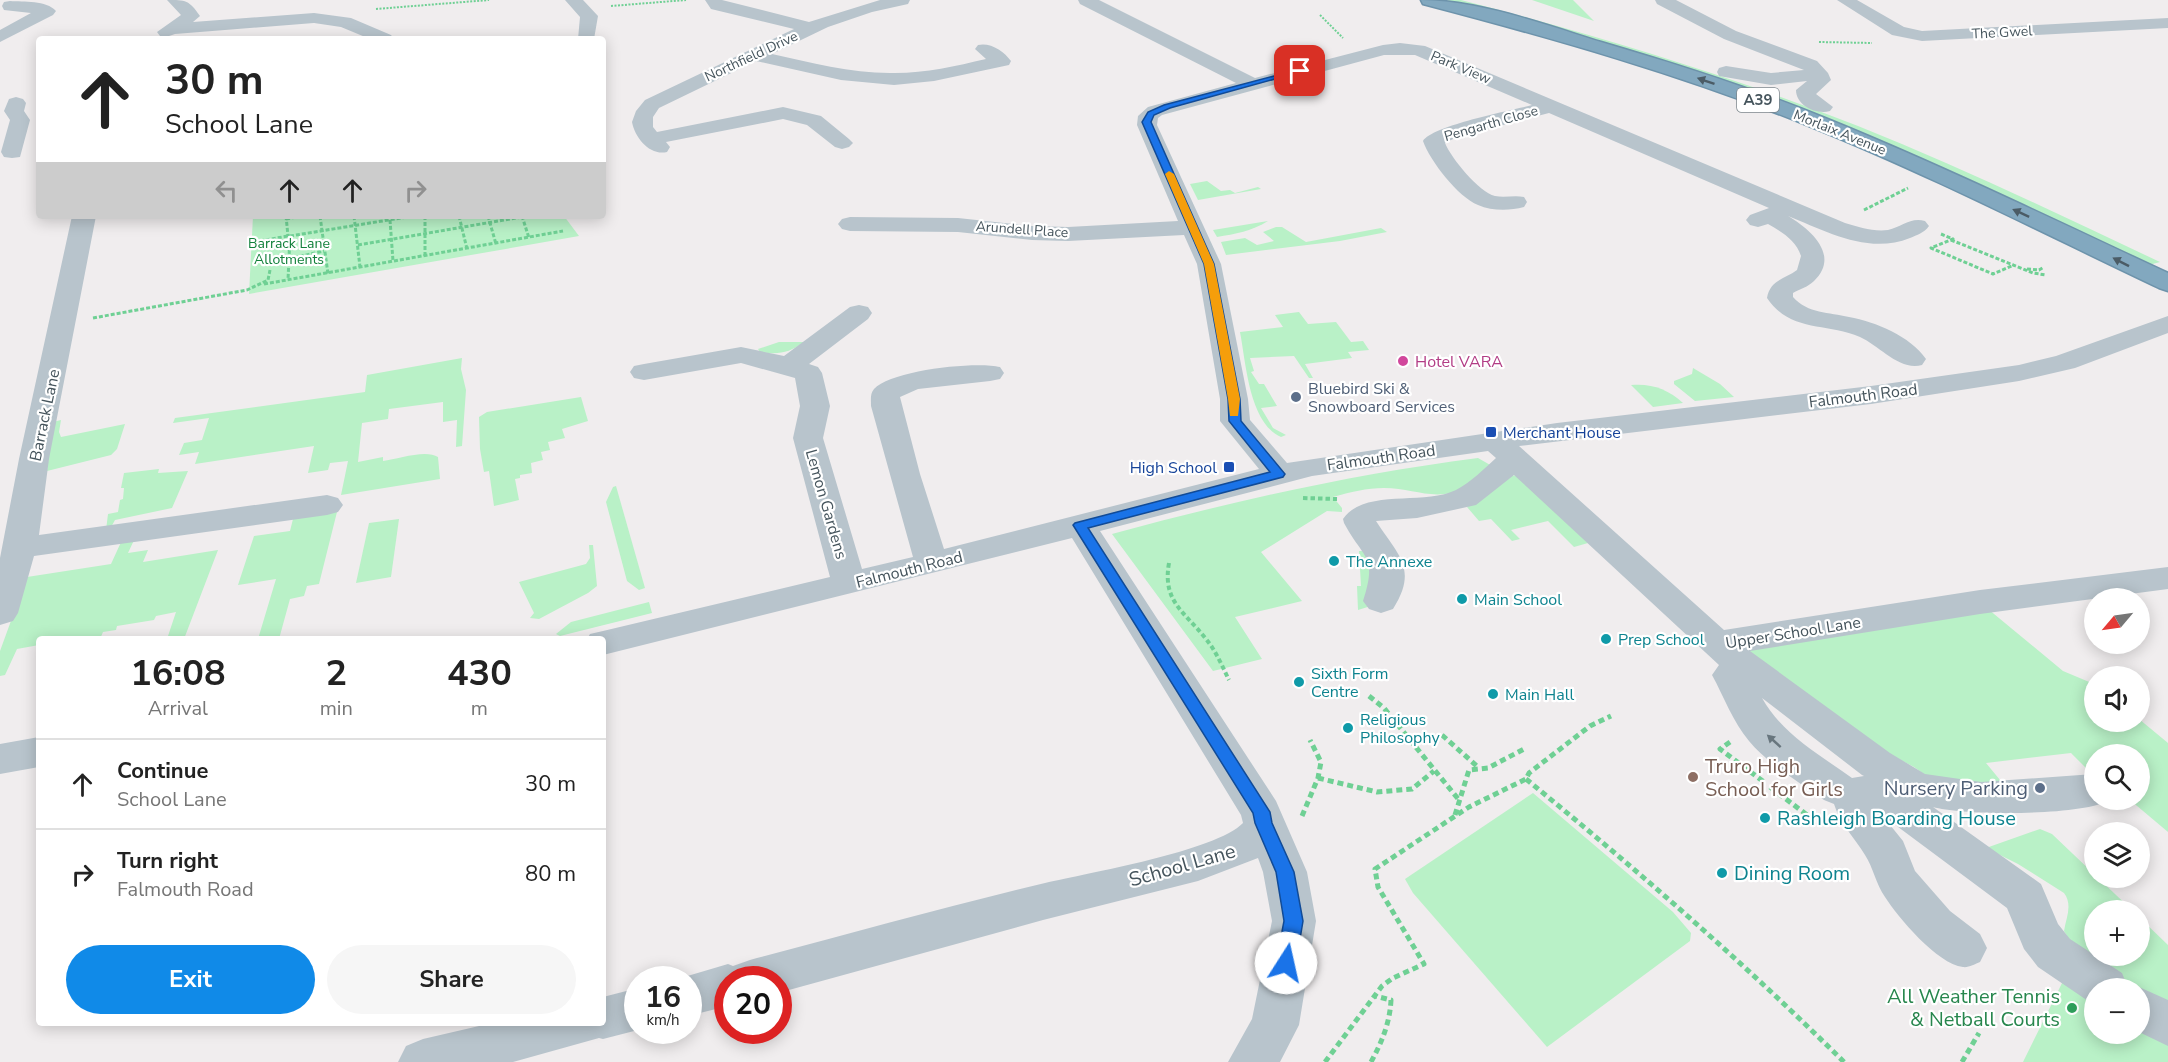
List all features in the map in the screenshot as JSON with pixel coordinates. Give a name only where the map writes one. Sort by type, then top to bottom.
[{"type":"highway","name":"Morlaix Avenue","points":[[1429,0],[1608,49],[1815,121],[1943,176],[2168,283]]},
{"type":"highway","name":"Morlaix Avenue","points":[[1472,0],[1561,23],[1726,72],[1823,107],[1997,179]]},
{"type":"highway","points":[[2098,227],[2168,259]]},
{"type":"street","points":[[5,8],[29,0]]},
{"type":"street","points":[[159,36],[191,16],[186,8],[175,0]]},
{"type":"street","points":[[713,0],[717,5],[810,28]]},
{"type":"street","name":"Northfield Drive","points":[[842,143],[814,120],[783,113],[656,143],[644,131],[642,119],[652,105],[810,28],[849,13],[902,0]]},
{"type":"street","points":[[1086,0],[1252,84]]},
{"type":"street","points":[[1663,0],[1730,34],[1810,65],[1821,80],[1806,90],[1806,96],[1823,107]]},
{"type":"street","name":"The Gwel","points":[[1845,0],[1898,31],[1922,36],[2168,23]]},
{"type":"street","points":[[578,5],[590,16],[586,36]]},
{"type":"street","points":[[0,37],[47,11],[5,8]]},
{"type":"street","points":[[172,29],[281,19],[334,11],[350,23],[378,36]]},
{"type":"street","name":"Park View","points":[[1285,486],[1235,421],[1234,399],[1211,273],[1194,226],[1147,125],[1147,119],[1160,109],[1383,50],[1407,48],[1430,53],[1552,106],[1772,215]]},
{"type":"street","points":[[753,55],[857,76],[892,79],[932,76],[1002,61],[984,50]]},
{"type":"street","points":[[1726,72],[1748,78],[1778,80],[1816,72]]},
{"type":"street","points":[[14,152],[20,120],[14,111],[16,103]]},
{"type":"street","name":"Pengarth Close","points":[[1516,202],[1488,201],[1476,195],[1439,153],[1434,141],[1450,133],[1552,106]]},
{"type":"street","points":[[1772,215],[1887,237],[1922,235]]},
{"type":"street","points":[[1772,215],[1797,230],[1812,254],[1812,266],[1808,273],[1781,290],[1780,298],[1786,306],[1811,318],[1860,329],[1899,348],[1912,359]]},
{"type":"street","name":"Barrack Lane","points":[[0,613],[23,533],[34,459],[83,219]]},
{"type":"street","name":"Arundell Place","points":[[848,224],[958,225],[1068,234],[1194,226]]},
{"type":"street","points":[[789,366],[859,313]]},
{"type":"street","name":"Falmouth Road","points":[[606,642],[932,564],[1080,525],[1285,486],[1344,461],[1505,449],[2019,373],[2065,362],[2168,324]]},
{"type":"street","name":"Lemon Gardens","points":[[644,372],[741,355],[789,366],[808,373],[815,406],[808,438],[849,584]]},
{"type":"street","points":[[932,564],[886,406],[885,394],[877,388],[990,373]]},
{"type":"street","points":[[1381,601],[1389,570],[1378,545],[1361,527],[1359,519],[1368,512],[1417,508],[1464,498],[1493,478],[1505,449]]},
{"type":"street","name":"Upper School Lane","points":[[1505,449],[1728,653],[1980,602],[2168,578]]},
{"type":"street","points":[[23,533],[327,504]]},
{"type":"street","points":[[1080,525],[1262,812],[1281,823],[1285,872],[1293,921],[1275,1025],[1253,1062]]},
{"type":"street","points":[[1728,653],[1731,675],[1763,731],[1774,742],[1838,789],[1915,787],[1938,793],[1965,796],[2022,797],[2084,791]]},
{"type":"street","points":[[0,759],[36,753]]},
{"type":"street","points":[[1875,787],[1856,808],[1888,853],[1890,866],[1900,884],[1934,924],[1964,948]]},
{"type":"street","points":[[1875,787],[2025,897],[2040,935],[2054,953],[2090,978]]},
{"type":"street","name":"School Lane","points":[[792,969],[1198,864],[1249,844],[1259,834],[1281,823]]},
{"type":"street","points":[[606,1017],[624,1013]]},
{"type":"street","points":[[2150,1014],[2168,1024]]},
{"type":"street","points":[[423,1062],[570,1026]]},
{"type":"path","points":[[334,11],[406,9],[489,0]]},
{"type":"path","points":[[578,5],[641,2],[644,5],[686,0]]},
{"type":"path","points":[[1810,40],[1839,44],[1879,42]]},
{"type":"path","points":[[1826,224],[1884,202],[1909,187]]},
{"type":"path","points":[[286,219],[289,236],[288,280]]},
{"type":"path","points":[[320,219],[328,274]]},
{"type":"path","points":[[355,219],[360,267]]},
{"type":"path","points":[[260,241],[388,219],[393,261]]},
{"type":"path","points":[[425,219],[425,256]]},
{"type":"path","points":[[460,219],[467,249]]},
{"type":"path","points":[[489,219],[496,244]]},
{"type":"path","points":[[358,245],[508,219]]},
{"type":"path","points":[[523,219],[529,238]]},
{"type":"path","points":[[62,325],[238,292],[264,284],[563,231]]},
{"type":"path","points":[[1922,235],[1953,239],[1951,240],[2046,275]]},
{"type":"path","points":[[1951,240],[1931,248],[1994,274],[2014,265]]},
{"type":"path","points":[[288,258],[324,251]]},
{"type":"path","points":[[2022,268],[2039,270],[2044,267]]},
{"type":"path","points":[[264,284],[269,279],[270,270]]},
{"type":"path","points":[[1285,486],[1339,500],[1362,516]]},
{"type":"path","points":[[1169,563],[1166,574],[1167,589],[1180,610],[1213,648],[1229,680]]},
{"type":"path","points":[[1369,696],[1384,708],[1459,800]]},
{"type":"path","points":[[1325,1062],[1382,986],[1393,978],[1424,964],[1378,887],[1375,869],[1454,816],[1526,779],[1529,773],[1590,726],[1611,716]]},
{"type":"path","points":[[1442,735],[1479,769]]},
{"type":"path","points":[[1281,823],[1318,778],[1321,762],[1310,740]]},
{"type":"path","points":[[1454,816],[1469,770],[1488,768],[1524,749]]},
{"type":"path","points":[[1318,778],[1377,792],[1412,789],[1434,771]]},
{"type":"path","points":[[1526,779],[1690,916],[1792,1010],[1844,1062]]},
{"type":"path","points":[[1371,1062],[1378,1050],[1391,1011],[1391,1000],[1375,996]]},
{"type":"path","points":[[1962,1062],[1979,1033]]},
{"type":"green space","points":[[1446,0],[1461,0],[1562,27],[1711,73],[1809,107],[1935,158],[2160,262],[2149,265],[1952,172],[1872,137],[1784,103],[1641,54]]},
{"type":"green space","points":[[1532,0],[1573,0],[1594,21]]},
{"type":"green space","points":[[1207,181],[1221,191],[1230,190],[1235,193],[1258,187],[1261,189],[1198,200],[1190,184]]},
{"type":"green space","name":"Barrack Lane Allotments","points":[[253,219],[566,219],[579,236],[249,294]]},
{"type":"green space","points":[[1268,221],[1250,230],[1217,237],[1213,230]]},
{"type":"green space","points":[[1282,227],[1306,242],[1381,228],[1387,232],[1340,241],[1226,255],[1221,242],[1245,238],[1257,245],[1274,241],[1263,232]]},
{"type":"green space","points":[[1299,312],[1308,324],[1336,322],[1351,342],[1363,341],[1369,350],[1348,352],[1352,358],[1305,364],[1313,378],[1309,378],[1294,356],[1250,358],[1254,371],[1251,372],[1259,384],[1264,384],[1277,406],[1261,408],[1273,428],[1286,435],[1281,437],[1270,430],[1256,406],[1247,375],[1240,332],[1283,327],[1275,315]]},
{"type":"green space","points":[[779,342],[804,342],[793,349],[778,353],[760,352],[758,349]]},
{"type":"green space","points":[[462,358],[461,369],[466,390],[462,446],[456,447],[457,420],[443,422],[443,402],[389,409],[388,419],[362,423],[358,462],[383,457],[383,461],[419,454],[433,455],[438,457],[440,479],[341,495],[348,461],[330,463],[328,470],[308,473],[314,446],[195,464],[199,452],[179,455],[184,443],[202,440],[209,418],[173,423],[175,418],[365,392],[367,375]]},
{"type":"green space","points":[[1693,368],[1720,384],[1734,397],[1695,401],[1674,384],[1674,381],[1692,374]]},
{"type":"green space","points":[[1631,385],[1659,388],[1683,403],[1653,407]]},
{"type":"green space","points":[[581,397],[588,421],[562,429],[565,438],[548,442],[550,450],[541,452],[543,460],[531,463],[532,473],[520,475],[520,478],[515,479],[519,500],[494,506],[489,471],[484,472],[480,449],[479,417],[487,412]]},
{"type":"green space","points":[[61,420],[59,432],[61,437],[125,424],[117,449],[111,455],[47,471],[53,422]]},
{"type":"green space","points":[[1478,458],[1492,466],[1477,480],[1456,492],[1426,494],[1378,488],[1333,497],[1342,508],[1342,512],[1327,511],[1261,552],[1302,601],[1235,617],[1262,659],[1213,671],[1112,534],[1203,510],[1294,490],[1386,472]]},
{"type":"green space","points":[[159,469],[158,473],[188,471],[172,508],[115,520],[110,529],[106,530],[108,514],[118,512],[120,500],[123,499],[124,488],[121,488],[124,473]]},
{"type":"green space","points":[[1517,475],[1588,543],[1574,547],[1548,521],[1511,530],[1520,539],[1512,541],[1491,519],[1479,521],[1467,507],[1505,477]]},
{"type":"green space","points":[[616,486],[645,588],[639,590],[627,581],[606,502],[613,487]]},
{"type":"green space","points":[[338,508],[319,584],[307,586],[304,596],[290,599],[280,636],[259,636],[276,579],[238,585],[254,536],[290,531],[294,515]]},
{"type":"green space","points":[[399,519],[391,577],[356,583],[369,523]]},
{"type":"green space","points":[[135,538],[128,553],[148,550],[143,562],[218,550],[185,636],[168,636],[176,612],[156,616],[154,620],[117,626],[116,630],[103,632],[101,636],[36,636],[36,646],[17,649],[5,675],[0,676],[0,651],[27,577],[111,564],[122,540]]},
{"type":"green space","points":[[589,545],[593,545],[597,586],[539,619],[530,618],[534,613],[519,582],[586,564],[590,558]]},
{"type":"green space","points":[[1359,551],[1376,551],[1374,605],[1358,610],[1357,586],[1361,586]]},
{"type":"green space","points":[[649,602],[652,613],[560,636],[556,634],[571,622]]},
{"type":"green space","points":[[1988,609],[2063,671],[2084,680],[2084,732],[2150,732],[2150,728],[2168,743],[2168,832],[2142,810],[2150,810],[2150,744],[2084,744],[2084,766],[2071,753],[1986,763],[2005,786],[1935,782],[1914,767],[1889,754],[1745,649]]},
{"type":"green space","points":[[1533,793],[1673,912],[1691,933],[1690,941],[1547,1047],[1413,893],[1405,879]]},
{"type":"green space","points":[[2040,829],[2052,834],[2084,864],[2084,888],[2109,888],[2121,900],[2084,900],[2084,958],[2079,955],[2064,931],[2068,902],[2064,893],[2018,864],[1986,848]]},
{"type":"green space","points":[[2150,928],[2168,945],[2168,1009],[2150,996],[2150,978],[2117,978],[2097,966],[2150,966]]},
{"type":"green space","name":"All Weather Tennis & Netball Courts","points":[[2064,979],[2084,990],[2084,1044],[2150,1044],[2150,1027],[2168,1037],[2168,1062],[2023,1062]]},
{"type":"slow traffic","points":[[1169,174],[1201,241],[1209,264],[1234,399],[1234,413]]},
{"type":"place","name":"Hotel VARA","points":[[1403,361]]},
{"type":"place","name":"Bluebird Ski & Snowboard Services","points":[[1296,397]]},
{"type":"place","name":"Merchant House","points":[[1491,432]]},
{"type":"place","name":"High School","points":[[1229,467]]},
{"type":"place","name":"The Annexe","points":[[1334,561]]},
{"type":"place","name":"Main School","points":[[1462,599]]},
{"type":"place","name":"Prep School","points":[[1606,639]]},
{"type":"place","name":"Sixth Form Centre","points":[[1299,682]]},
{"type":"place","name":"Main Hall","points":[[1493,694]]},
{"type":"place","name":"Religious Philosophy","points":[[1348,728]]},
{"type":"place","name":"Truro High School for Girls","points":[[1693,777]]},
{"type":"place","name":"Nursery Parking","points":[[2040,788]]},
{"type":"place","name":"Rashleigh Boarding House","points":[[1765,818]]},
{"type":"place","name":"Dining Room","points":[[1722,873]]},
{"type":"place","name":"All Weather Tennis & Netball Courts","points":[[2072,1008]]},
{"type":"route","points":[[1286,963],[1293,921],[1285,872],[1264,823],[1262,812],[1080,525],[1279,474],[1235,421],[1234,399],[1209,264],[1201,241],[1146,122],[1151,113],[1160,109],[1300,71]]}]
